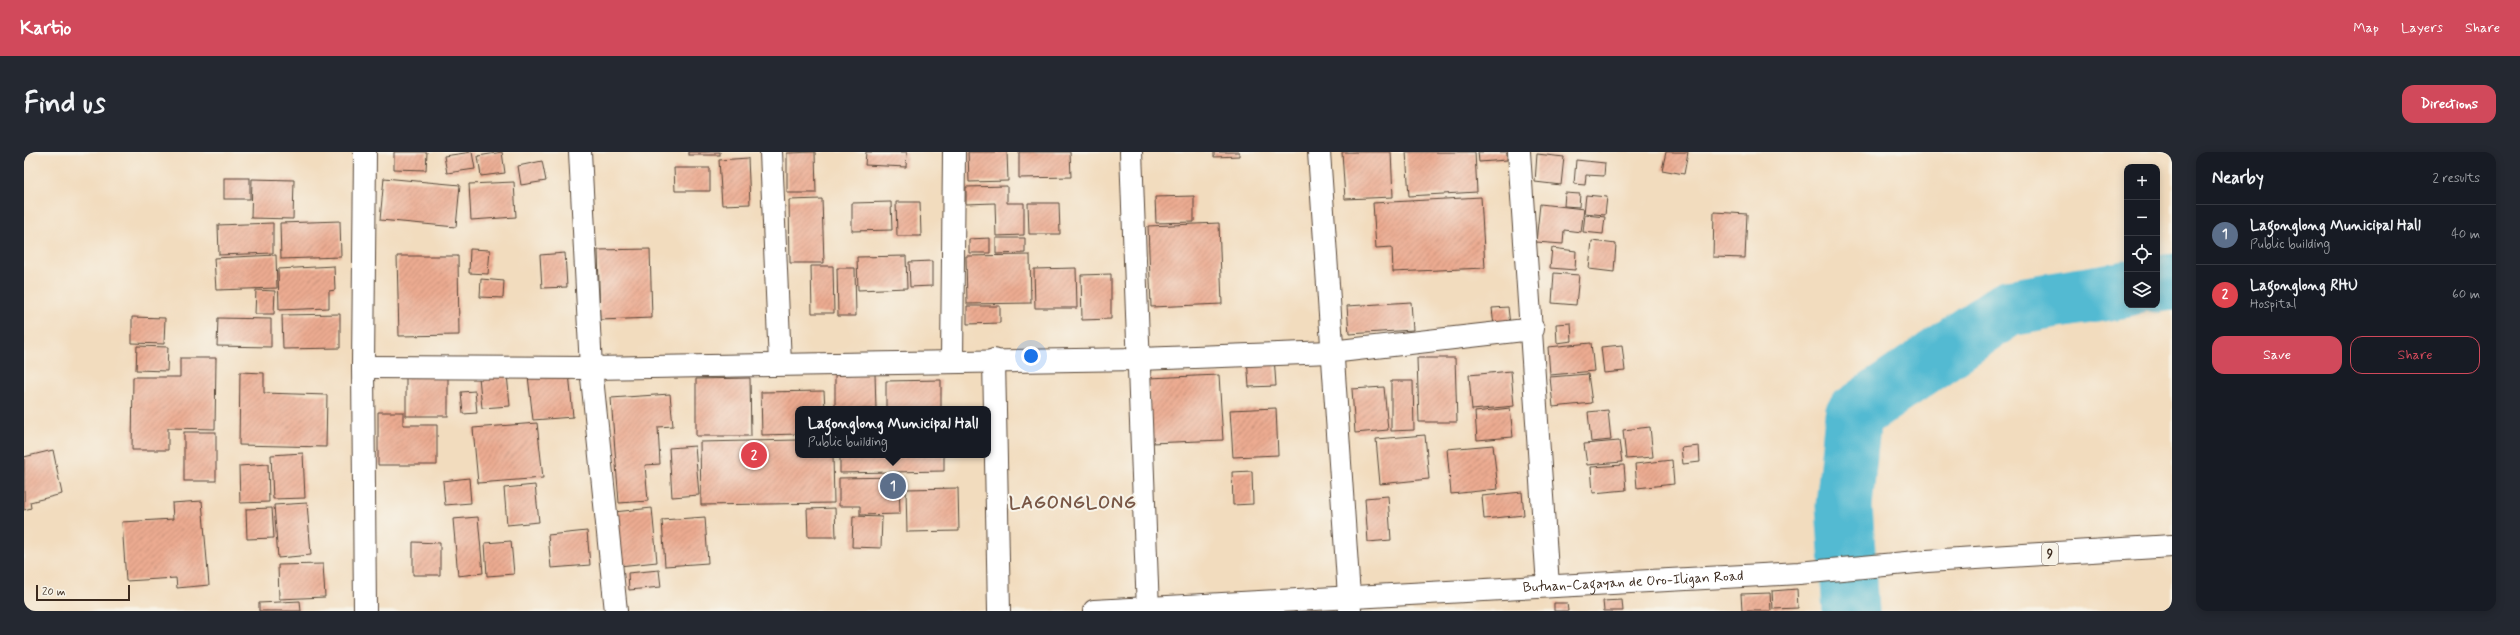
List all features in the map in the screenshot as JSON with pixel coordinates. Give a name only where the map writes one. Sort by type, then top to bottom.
[{"type":"main road","points":[[365,152],[363,366],[365,611]]},
{"type":"main road","points":[[580,152],[591,368],[616,611]]},
{"type":"main road","points":[[771,152],[780,364]]},
{"type":"main road","points":[[952,361],[954,152]]},
{"type":"main road","points":[[1131,152],[1148,609]]},
{"type":"main road","points":[[1319,152],[1331,352],[1350,604]]},
{"type":"main road","points":[[1519,152],[1533,329],[1548,586]]},
{"type":"main road","points":[[363,366],[415,365],[591,368],[994,360],[1139,359],[1331,352],[1533,329]]},
{"type":"main road","points":[[994,360],[999,611]]},
{"type":"main road","name":"Butuan-Cagayan de Oro-Iligan Road","points":[[1094,611],[1350,604],[1548,586],[1799,573],[1927,561],[2172,546]]},
{"type":"building","points":[[394,152],[427,152],[426,170],[394,169]]},
{"type":"building","points":[[472,152],[475,169],[447,173],[444,156]]},
{"type":"building","points":[[502,152],[505,173],[481,176],[478,156]]},
{"type":"building","points":[[689,152],[720,152],[720,155],[689,155]]},
{"type":"building","points":[[815,152],[816,193],[787,193],[787,153]]},
{"type":"building","points":[[866,152],[907,152],[906,167],[865,165]]},
{"type":"building","points":[[968,152],[1007,152],[1008,181],[969,182]]},
{"type":"building","points":[[1019,152],[1070,152],[1071,177],[1019,178]]},
{"type":"building","points":[[1214,152],[1239,152],[1239,156],[1214,157]]},
{"type":"building","points":[[1342,152],[1391,152],[1393,197],[1345,199]]},
{"type":"building","points":[[1406,152],[1475,152],[1477,192],[1409,196]]},
{"type":"building","points":[[1478,152],[1507,152],[1507,160],[1479,162]]},
{"type":"building","points":[[1666,152],[1688,152],[1684,174],[1662,170]]},
{"type":"building","points":[[1537,154],[1564,157],[1561,185],[1535,182]]},
{"type":"building","points":[[748,158],[750,204],[722,205],[719,160]]},
{"type":"building","points":[[1576,160],[1605,163],[1604,176],[1586,175],[1585,185],[1574,184]]},
{"type":"building","points":[[542,161],[546,181],[521,185],[518,166]]},
{"type":"building","points":[[674,168],[710,168],[710,191],[675,191]]},
{"type":"building","points":[[224,178],[250,178],[250,199],[224,199]]},
{"type":"building","points":[[384,178],[460,185],[456,227],[380,220]]},
{"type":"building","points":[[252,179],[294,180],[293,219],[251,218]]},
{"type":"building","points":[[514,182],[516,217],[471,220],[469,184]]},
{"type":"building","points":[[1007,186],[1007,203],[1024,203],[1024,235],[996,236],[995,203],[966,204],[966,187]]},
{"type":"building","points":[[1565,193],[1580,194],[1579,207],[1564,206]]},
{"type":"building","points":[[1586,195],[1607,197],[1605,215],[1584,213]]},
{"type":"building","points":[[1194,196],[1194,222],[1156,223],[1155,197]]},
{"type":"building","points":[[1481,197],[1485,268],[1393,272],[1392,247],[1376,248],[1373,203]]},
{"type":"building","points":[[822,199],[824,263],[790,263],[789,200]]},
{"type":"building","points":[[891,202],[892,230],[852,231],[852,203]]},
{"type":"building","points":[[896,202],[920,202],[921,236],[897,236]]},
{"type":"building","points":[[1028,203],[1059,203],[1060,234],[1029,234]]},
{"type":"building","points":[[1540,204],[1584,209],[1581,232],[1564,230],[1563,244],[1536,242]]},
{"type":"building","points":[[1714,212],[1747,214],[1745,258],[1713,257]]},
{"type":"building","points":[[1585,215],[1605,217],[1603,234],[1583,232]]},
{"type":"building","points":[[340,221],[341,257],[281,259],[280,223]]},
{"type":"building","points":[[273,223],[273,253],[219,255],[218,225]]},
{"type":"building","points":[[1219,223],[1222,304],[1151,307],[1148,226]]},
{"type":"building","points":[[990,238],[990,253],[969,253],[969,239]]},
{"type":"building","points":[[996,238],[1025,238],[1025,253],[996,254]]},
{"type":"building","points":[[1592,241],[1616,244],[1614,272],[1589,269]]},
{"type":"building","points":[[1552,248],[1576,251],[1575,270],[1550,268]]},
{"type":"building","points":[[470,249],[490,250],[488,274],[469,273]]},
{"type":"building","points":[[650,249],[652,318],[600,320],[598,250]]},
{"type":"building","points":[[565,253],[567,287],[542,288],[540,255]]},
{"type":"building","points":[[276,255],[277,288],[216,290],[214,258]]},
{"type":"building","points":[[1030,255],[1031,303],[967,304],[966,256]]},
{"type":"building","points":[[397,256],[458,256],[459,335],[399,336]]},
{"type":"building","points":[[906,256],[907,288],[858,290],[857,257]]},
{"type":"building","points":[[932,261],[932,286],[910,287],[909,262]]},
{"type":"building","points":[[334,266],[335,290],[329,291],[329,308],[279,310],[278,269]]},
{"type":"building","points":[[811,266],[833,266],[834,313],[812,313]]},
{"type":"building","points":[[837,268],[855,268],[856,316],[838,316]]},
{"type":"building","points":[[1076,268],[1077,308],[1035,308],[1034,269]]},
{"type":"building","points":[[1554,273],[1579,275],[1576,305],[1552,303]]},
{"type":"building","points":[[1111,274],[1111,319],[1082,320],[1081,275]]},
{"type":"building","points":[[481,279],[504,281],[503,298],[480,297]]},
{"type":"building","points":[[256,290],[275,291],[274,314],[255,314]]},
{"type":"building","points":[[1411,302],[1413,330],[1349,334],[1347,306]]},
{"type":"building","points":[[967,306],[1000,306],[1000,323],[967,324]]},
{"type":"building","points":[[1508,307],[1510,325],[1494,326],[1492,308]]},
{"type":"building","points":[[340,314],[340,348],[283,349],[282,315]]},
{"type":"building","points":[[132,317],[165,318],[164,344],[132,343]]},
{"type":"building","points":[[218,318],[271,319],[271,347],[217,346]]},
{"type":"building","points":[[1571,323],[1572,341],[1557,343],[1556,324]]},
{"type":"building","points":[[1591,343],[1594,371],[1550,375],[1548,347]]},
{"type":"building","points":[[1622,345],[1625,371],[1604,373],[1601,347]]},
{"type":"building","points":[[137,346],[168,347],[167,371],[136,370]]},
{"type":"building","points":[[1274,356],[1276,386],[1249,387],[1247,357]]},
{"type":"building","points":[[180,358],[216,358],[215,429],[168,428],[168,450],[132,450],[133,377],[180,377]]},
{"type":"building","points":[[1417,358],[1455,358],[1457,422],[1419,422]]},
{"type":"building","points":[[1511,371],[1514,406],[1472,410],[1469,375]]},
{"type":"building","points":[[240,372],[264,373],[264,393],[327,395],[326,447],[239,445]]},
{"type":"building","points":[[569,372],[573,417],[533,420],[528,376]]},
{"type":"building","points":[[406,374],[448,374],[448,416],[406,416]]},
{"type":"building","points":[[507,374],[510,406],[482,408],[479,377]]},
{"type":"building","points":[[875,374],[876,406],[835,406],[835,375]]},
{"type":"building","points":[[1588,374],[1592,403],[1553,407],[1550,377]]},
{"type":"building","points":[[1219,375],[1223,440],[1151,443],[1148,378]]},
{"type":"building","points":[[750,378],[751,436],[696,436],[696,379]]},
{"type":"building","points":[[941,380],[941,406],[886,406],[886,381]]},
{"type":"building","points":[[1391,381],[1413,381],[1414,430],[1391,431]]},
{"type":"building","points":[[1384,387],[1388,430],[1355,433],[1352,389]]},
{"type":"building","points":[[475,391],[477,413],[463,414],[461,392]]},
{"type":"building","points":[[824,391],[825,406],[795,406],[795,434],[762,435],[761,392]]},
{"type":"building","points":[[670,394],[673,426],[658,427],[660,464],[645,465],[648,501],[619,503],[611,398]]},
{"type":"building","points":[[1276,408],[1278,455],[1233,457],[1230,410]]},
{"type":"building","points":[[1510,408],[1513,437],[1477,440],[1475,412]]},
{"type":"building","points":[[1608,410],[1611,440],[1591,442],[1588,412]]},
{"type":"building","points":[[378,412],[403,412],[403,425],[437,425],[437,465],[378,465]]},
{"type":"building","points":[[537,423],[543,478],[478,483],[473,428]]},
{"type":"building","points":[[1650,427],[1653,457],[1626,459],[1623,430]]},
{"type":"building","points":[[184,432],[216,432],[216,481],[184,481]]},
{"type":"building","points":[[1425,435],[1429,479],[1380,484],[1376,439]]},
{"type":"building","points":[[795,440],[795,458],[833,458],[834,503],[701,505],[700,442]]},
{"type":"building","points":[[1619,441],[1622,462],[1587,465],[1584,444]]},
{"type":"building","points":[[1493,445],[1498,489],[1451,494],[1447,449]]},
{"type":"building","points":[[695,446],[699,495],[672,497],[669,448]]},
{"type":"building","points":[[1699,446],[1700,462],[1683,464],[1681,448]]},
{"type":"building","points":[[53,450],[62,494],[30,502],[31,508],[24,510],[24,457]]},
{"type":"building","points":[[303,453],[305,498],[273,499],[271,455]]},
{"type":"building","points":[[840,458],[944,458],[944,471],[840,473]]},
{"type":"building","points":[[1672,460],[1674,484],[1637,488],[1635,464]]},
{"type":"building","points":[[268,464],[269,502],[240,503],[239,466]]},
{"type":"building","points":[[1624,465],[1626,490],[1593,493],[1591,467]]},
{"type":"building","points":[[1252,471],[1253,504],[1233,505],[1232,472]]},
{"type":"building","points":[[899,477],[900,514],[860,515],[860,506],[839,506],[839,478]]},
{"type":"building","points":[[469,478],[471,503],[445,505],[443,481]]},
{"type":"building","points":[[535,485],[539,522],[507,525],[504,488]]},
{"type":"building","points":[[958,488],[959,531],[907,532],[906,489]]},
{"type":"building","points":[[1522,492],[1524,515],[1484,519],[1482,496]]},
{"type":"building","points":[[1388,496],[1391,540],[1368,542],[1365,498]]},
{"type":"building","points":[[202,501],[209,585],[177,588],[176,578],[126,581],[122,522],[173,519],[172,503]]},
{"type":"building","points":[[307,503],[311,555],[278,558],[274,505]]},
{"type":"building","points":[[272,508],[274,538],[247,539],[246,509]]},
{"type":"building","points":[[652,508],[657,562],[619,566],[614,512]]},
{"type":"building","points":[[835,508],[836,537],[808,537],[807,509]]},
{"type":"building","points":[[853,516],[882,517],[881,548],[852,547]]},
{"type":"building","points":[[478,517],[483,573],[458,576],[453,519]]},
{"type":"building","points":[[705,517],[708,563],[665,566],[662,520]]},
{"type":"building","points":[[587,531],[590,565],[551,568],[548,535]]},
{"type":"building","points":[[511,541],[514,574],[487,576],[485,543]]},
{"type":"building","points":[[413,542],[440,543],[440,575],[413,575]]},
{"type":"building","points":[[323,564],[325,597],[279,599],[278,565]]},
{"type":"building","points":[[659,570],[661,587],[629,590],[628,573]]},
{"type":"building","points":[[1797,589],[1798,608],[1773,609],[1772,591]]},
{"type":"building","points":[[1770,593],[1771,611],[1742,611],[1741,594]]},
{"type":"building","points":[[1622,600],[1623,611],[1604,611],[1603,601]]},
{"type":"building","points":[[300,601],[301,611],[259,611],[259,603]]},
{"type":"building","points":[[1554,603],[1567,603],[1568,611],[1554,611]]},
{"type":"waterway","points":[[2160,284],[2172,282]]},
{"type":"waterway","points":[[1851,611],[1844,506],[1853,415],[2008,308],[2124,289]]},
{"type":"place","name":"Lagonglong RHU","points":[[754,455]]},
{"type":"place","name":"Lagonglong Municipal Hall","points":[[893,486]]},
{"type":"district","name":"LAGONGLONG","points":[[1073,503]]}]
